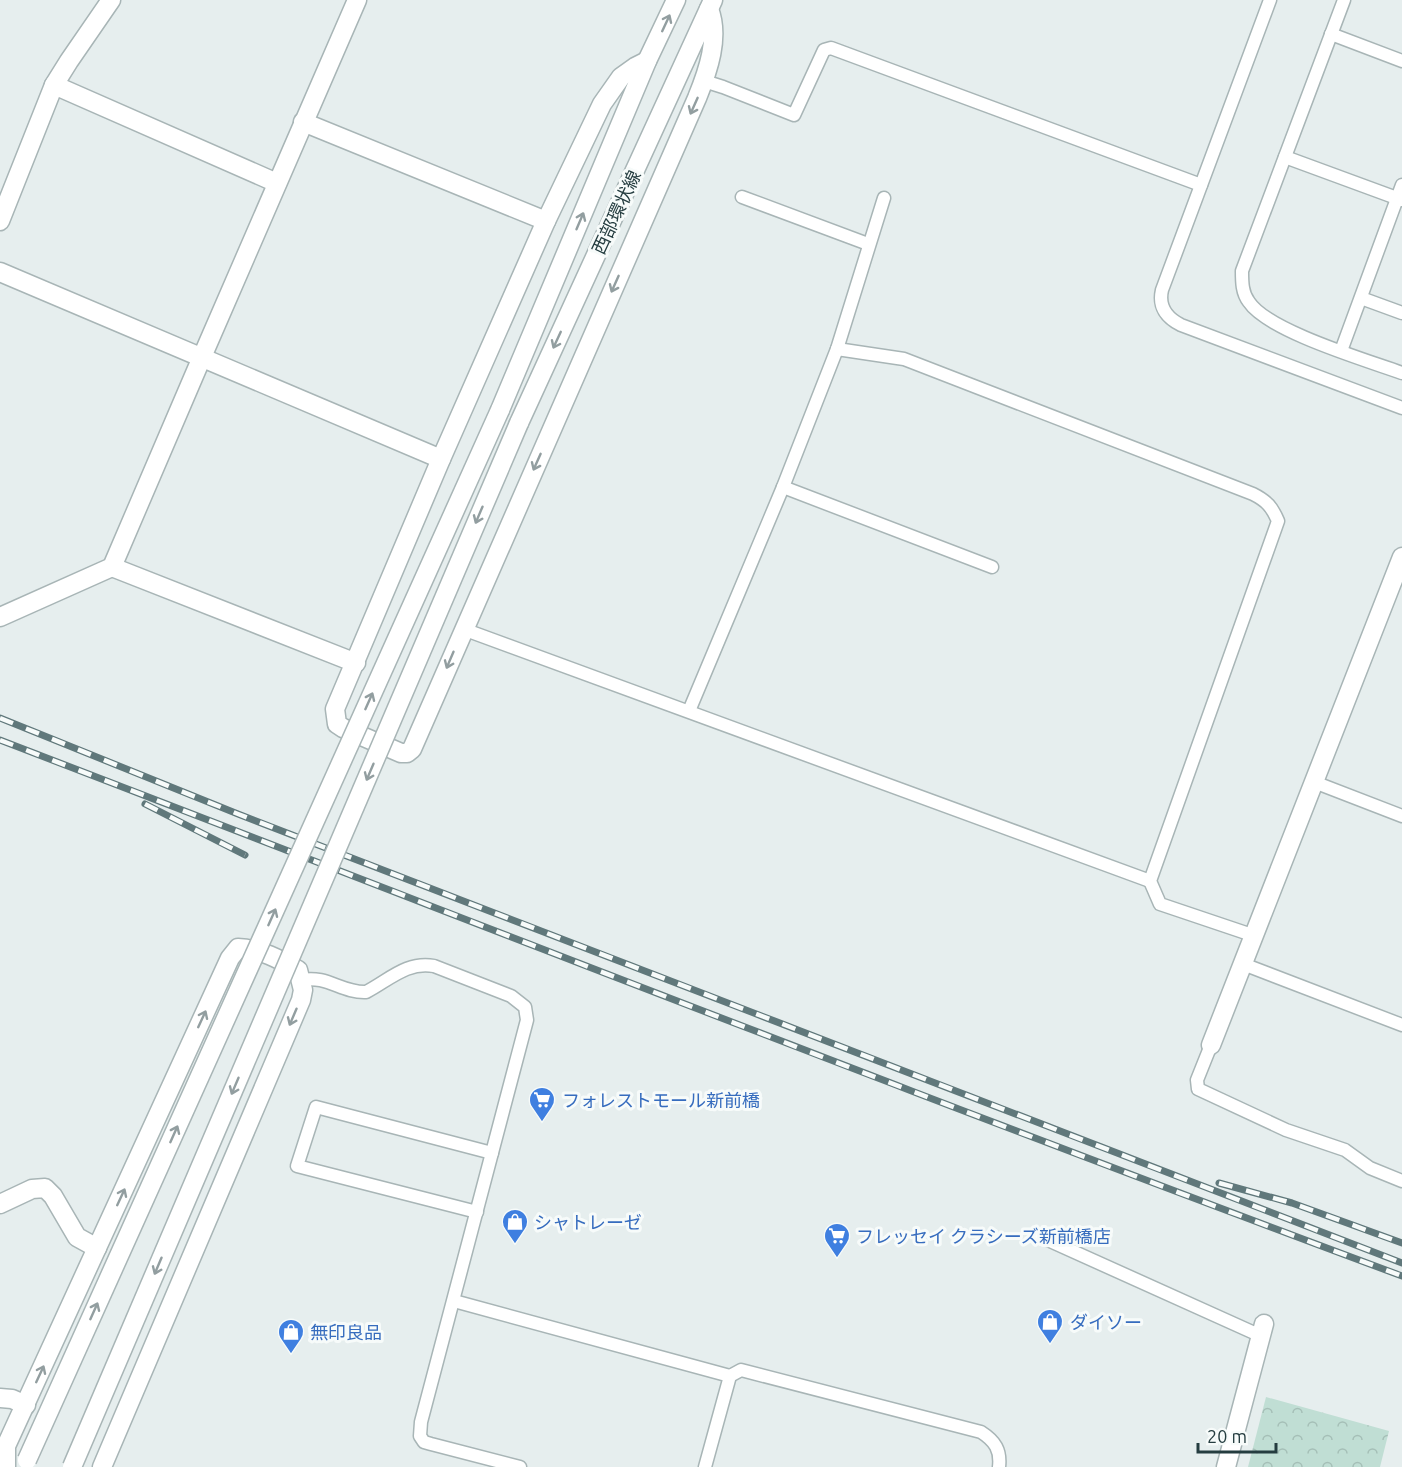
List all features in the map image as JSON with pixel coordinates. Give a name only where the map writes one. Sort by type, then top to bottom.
[{"type":"street","points":[[0,221],[54,85],[111,0]]},
{"type":"street","points":[[0,617],[112,567],[357,0]]},
{"type":"street","name":"西部環状線","points":[[26,1464],[500,410],[647,61],[676,0]]},
{"type":"street","points":[[647,61],[621,77],[606,98],[546,220],[335,709],[337,724],[401,753],[407,753],[412,749],[704,81],[714,34],[711,4]]},
{"type":"street","name":"西部環状線","points":[[72,1467],[519,423],[711,4]]},
{"type":"street","points":[[54,85],[277,183]]},
{"type":"street","points":[[303,122],[546,220]]},
{"type":"street","points":[[0,272],[441,459]]},
{"type":"street","points":[[1210,1045],[1255,936],[1402,557]]},
{"type":"street","points":[[112,567],[356,663]]},
{"type":"street","points":[[6,1467],[6,1446],[230,958],[238,948],[276,957],[298,970],[303,990],[301,1000],[102,1467]]},
{"type":"street","points":[[0,1204],[32,1189],[45,1188],[53,1196],[77,1238],[97,1248]]},
{"type":"street","points":[[1226,1467],[1262,1330]]},
{"type":"street","points":[[0,1398],[12,1399],[26,1405]]},
{"type":"lane","points":[[1270,0],[1160,298],[1167,315],[1181,326],[1402,408]]},
{"type":"lane","points":[[1344,0],[1242,271],[1242,282],[1244,294],[1256,311],[1290,332],[1402,373]]},
{"type":"lane","points":[[1331,34],[1402,61]]},
{"type":"lane","points":[[704,81],[794,115],[824,50],[831,48],[1201,185]]},
{"type":"lane","points":[[1285,157],[1400,199]]},
{"type":"lane","points":[[1341,351],[1400,199],[1402,185]]},
{"type":"lane","points":[[742,197],[868,244]]},
{"type":"lane","points":[[689,711],[783,487],[837,349],[884,198]]},
{"type":"lane","points":[[1361,298],[1402,313]]},
{"type":"lane","points":[[837,349],[904,359],[1253,494],[1266,500],[1274,511],[1278,521],[1150,881],[1160,904],[1255,936]]},
{"type":"lane","points":[[783,487],[992,567]]},
{"type":"lane","points":[[463,629],[662,704],[689,711],[1150,881]]},
{"type":"lane","points":[[1314,782],[1402,816]]},
{"type":"lane","points":[[302,980],[315,977],[352,990],[366,992],[415,965],[425,964],[511,996],[525,1007],[527,1020],[421,1422],[420,1436],[424,1442],[520,1467]]},
{"type":"lane","points":[[1243,964],[1402,1025]]},
{"type":"lane","points":[[1210,1045],[1197,1080],[1198,1089],[1286,1130],[1345,1150],[1370,1168],[1402,1180]]},
{"type":"lane","points":[[477,1212],[297,1166],[316,1107],[492,1153]]},
{"type":"lane","points":[[1039,1236],[1262,1330]]},
{"type":"lane","points":[[454,1301],[730,1376],[741,1370],[981,1432],[988,1436],[997,1447],[1000,1455],[999,1467]]},
{"type":"lane","points":[[705,1467],[730,1376]]},
{"type":"green space","points":[[1266,1397],[1389,1431],[1380,1467],[1248,1467]]},
{"type":"railway","points":[[0,718],[238,814],[1402,1263]]},
{"type":"railway","points":[[0,740],[875,1077],[1402,1276]]},
{"type":"railway","points":[[145,804],[245,855]]},
{"type":"railway","points":[[1219,1183],[1292,1203],[1402,1243]]},
{"type":"place","name":"フォレストモール新前橋","points":[[542,1123]]},
{"type":"place","name":"シャトレーゼ","points":[[515,1245]]},
{"type":"place","name":"フレッセイ クラシーズ新前橋店","points":[[837,1259]]},
{"type":"place","name":"ダイソー","points":[[1050,1345]]},
{"type":"place","name":"無印良品","points":[[291,1355]]}]
